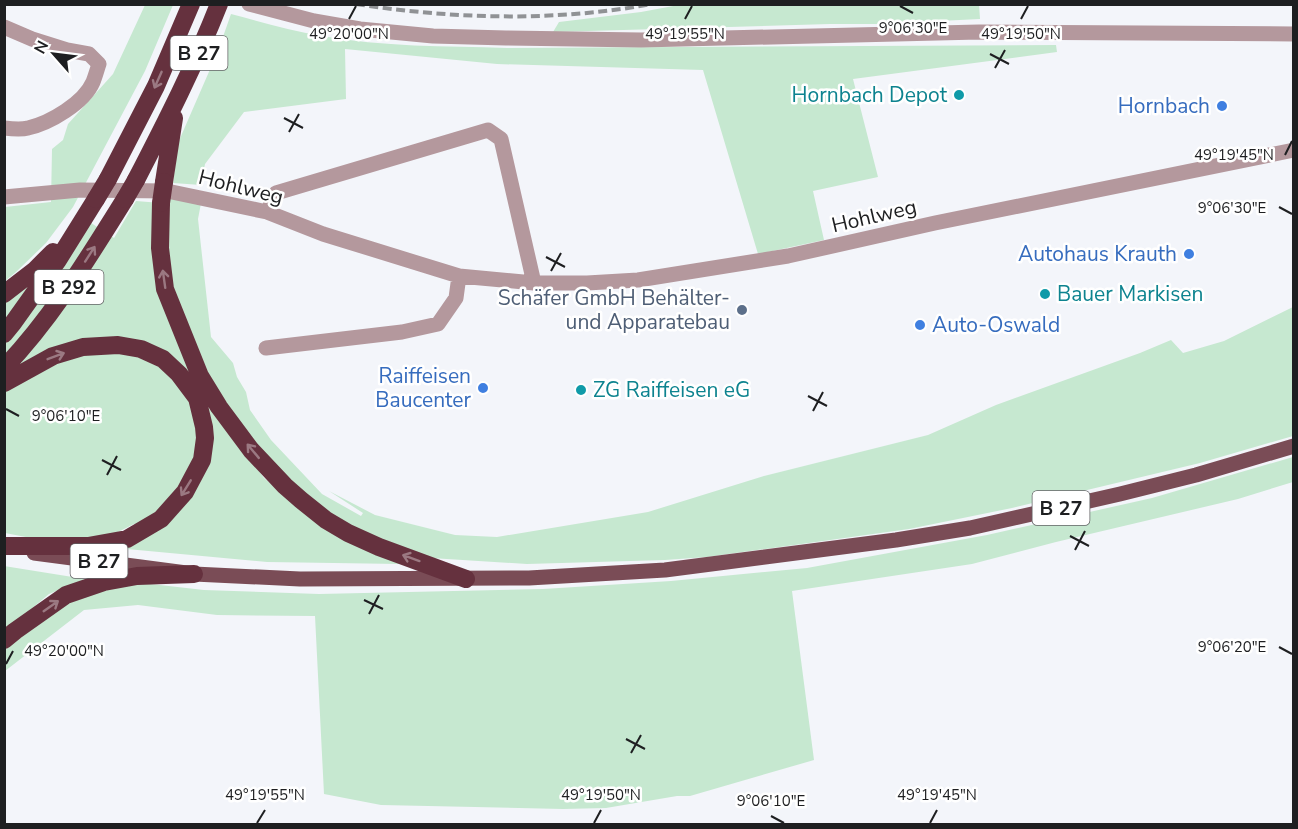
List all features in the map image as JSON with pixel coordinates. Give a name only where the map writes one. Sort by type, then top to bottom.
[{"type":"highway","name":"B 27","points":[[4,334],[58,260],[108,179],[156,86],[190,4]]},
{"type":"highway","name":"B 27","points":[[177,101],[205,41],[219,4]]},
{"type":"highway","name":"B 292","points":[[4,368],[61,299],[125,200],[177,101]]},
{"type":"highway","points":[[177,101],[161,203],[160,248],[165,290],[200,376],[219,407],[251,450],[285,486],[326,520],[379,547],[466,579]]},
{"type":"highway","points":[[4,294],[35,270],[85,219]]},
{"type":"highway","points":[[4,383],[53,356],[83,347],[118,345],[141,349],[163,359],[179,374],[197,398],[204,427],[202,460],[185,492],[161,519],[127,538],[88,546],[4,547]]},
{"type":"highway","points":[[4,640],[66,595],[104,582],[137,576],[194,574]]},
{"type":"main road","name":"B 27","points":[[4,547],[194,574],[300,579],[529,578],[665,570],[970,528],[1196,475],[1293,446]]},
{"type":"street","points":[[251,5],[314,21],[360,29],[433,36],[641,40],[980,32],[1293,34]]},
{"type":"street","points":[[4,27],[32,39],[89,54],[99,64],[92,85],[76,103],[50,121],[26,129],[4,128]]},
{"type":"street","points":[[267,212],[276,193],[488,130],[501,139],[534,283]]},
{"type":"street","name":"Hohlweg","points":[[4,197],[80,189],[166,191],[267,212],[323,234],[459,276],[534,283],[587,283],[638,280],[788,256],[1293,150]]},
{"type":"street","points":[[266,348],[402,332],[438,324],[456,298],[459,276]]},
{"type":"green space","points":[[684,4],[979,4],[980,19],[878,24],[553,32],[559,22]]},
{"type":"green space","points":[[145,5],[173,5],[145,71],[73,207],[46,243],[5,281],[5,207],[51,202],[52,149],[63,140],[68,124],[113,74]]},
{"type":"green space","points":[[231,14],[287,29],[345,40],[414,45],[507,48],[1056,45],[1057,52],[853,79],[878,177],[813,191],[824,240],[758,254],[703,70],[497,64],[345,49],[346,99],[244,112],[205,164],[201,185],[173,183],[178,143],[218,51]]},
{"type":"green space","points":[[202,198],[198,219],[211,337],[233,363],[237,377],[246,392],[250,410],[271,440],[322,494],[361,516],[363,513],[329,491],[375,515],[455,535],[497,537],[648,512],[764,476],[928,435],[996,405],[1171,340],[1183,353],[1224,341],[1293,307],[1293,436],[1200,463],[1012,508],[909,529],[707,557],[527,564],[399,554],[306,499],[212,407],[264,478],[298,506],[400,564],[267,562],[116,548],[154,532],[202,460],[149,526],[134,524],[116,533],[85,542],[31,538],[5,533],[4,294],[85,219],[114,238],[136,201],[161,203],[169,199]]},
{"type":"green space","points":[[1293,457],[1293,482],[1238,499],[972,564],[792,591],[814,760],[690,796],[677,796],[606,808],[563,809],[381,805],[324,794],[315,616],[217,615],[138,605],[84,610],[5,671],[5,650],[29,627],[86,592],[142,583],[204,590],[319,594],[543,589],[671,581],[807,568],[987,535],[1152,498]]},
{"type":"green space","points":[[4,566],[85,579],[49,594],[5,631]]},
{"type":"railway","points":[[356,4],[430,13],[504,16],[578,14],[652,4]]},
{"type":"place","name":"Hornbach Depot","points":[[959,95]]},
{"type":"place","name":"Hornbach","points":[[1222,106]]},
{"type":"place","name":"Autohaus Krauth","points":[[1189,254]]},
{"type":"place","name":"Bauer Markisen","points":[[1045,294]]},
{"type":"place","name":"Schäfer GmbH Behälter- und Apparatebau","points":[[742,310]]},
{"type":"place","name":"Auto-Oswald","points":[[920,325]]},
{"type":"place","name":"Raiffeisen Baucenter","points":[[483,388]]},
{"type":"place","name":"ZG Raiffeisen eG","points":[[581,390]]}]
